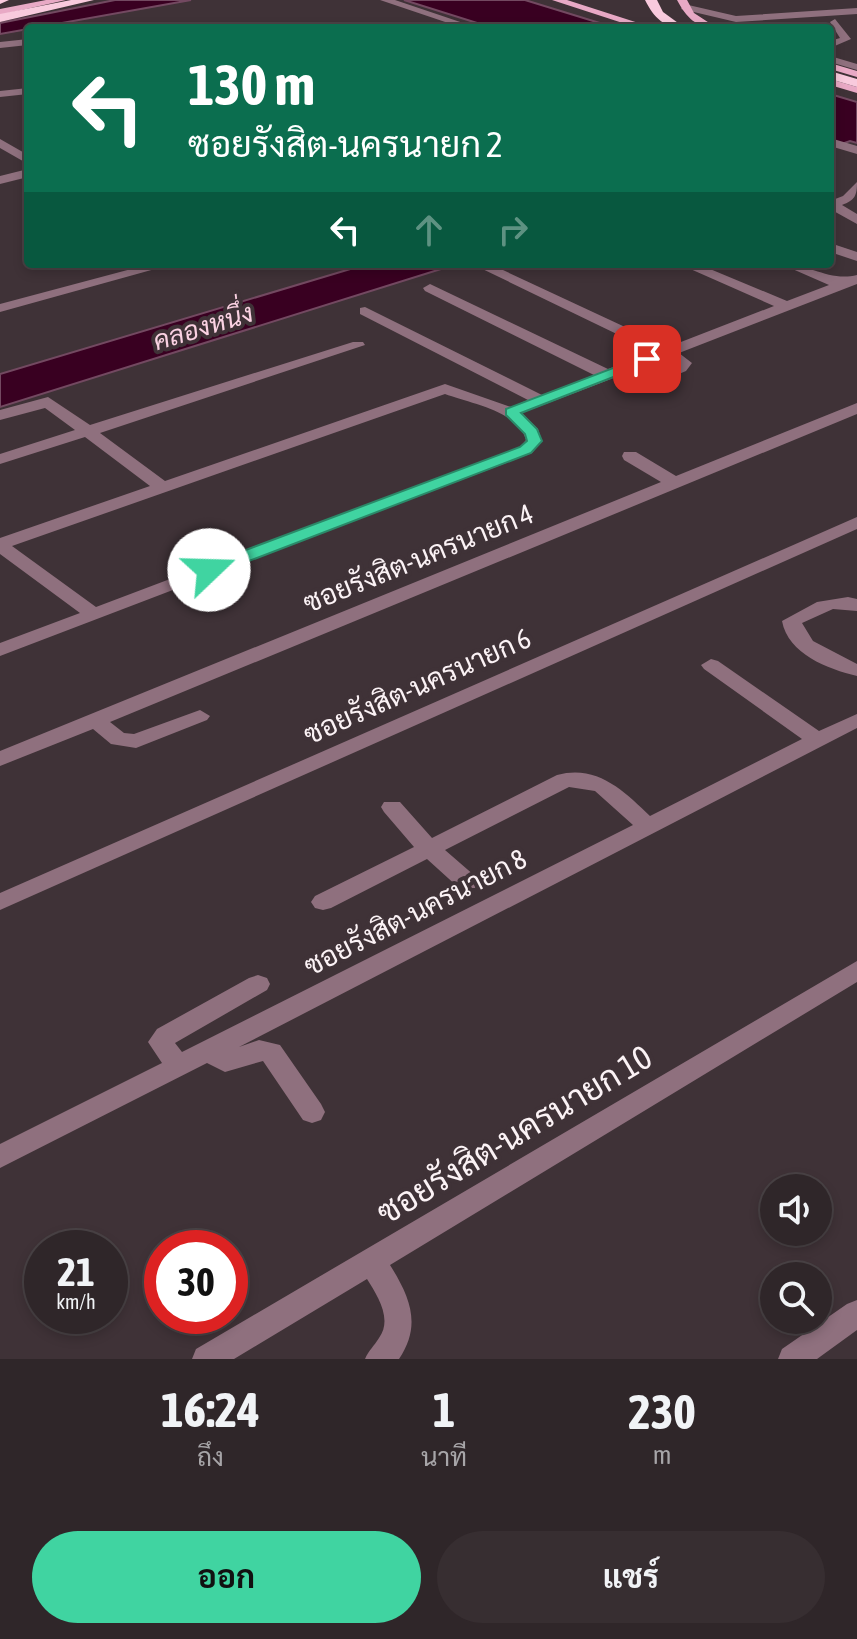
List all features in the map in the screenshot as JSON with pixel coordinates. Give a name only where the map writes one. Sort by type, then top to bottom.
[{"type":"highway","points":[[0,12],[88,0]]},
{"type":"highway","points":[[642,0],[674,24]]},
{"type":"highway","points":[[834,76],[857,83]]},
{"type":"main road","points":[[0,12],[34,0]]},
{"type":"main road","points":[[0,12],[61,0]]},
{"type":"main road","points":[[557,0],[636,24]]},
{"type":"main road","points":[[580,0],[648,24]]},
{"type":"main road","points":[[683,3],[690,15],[707,24]]},
{"type":"main road","points":[[834,67],[857,74]]},
{"type":"main road","points":[[834,83],[857,92]]},
{"type":"main road","points":[[834,89],[857,92]]},
{"type":"street","points":[[385,0],[460,24]]},
{"type":"street","points":[[683,3],[736,19]]},
{"type":"street","points":[[724,24],[736,19],[857,11]]},
{"type":"street","points":[[828,24],[857,19]]},
{"type":"street","points":[[834,45],[846,39],[835,22]]},
{"type":"street","points":[[0,45],[24,42]]},
{"type":"street","points":[[834,48],[857,55]]},
{"type":"street","points":[[834,60],[857,67]]},
{"type":"street","points":[[0,94],[24,91]]},
{"type":"street","points":[[0,143],[24,158]]},
{"type":"street","points":[[0,180],[24,174]]},
{"type":"street","points":[[834,204],[847,199],[857,186]]},
{"type":"street","points":[[834,206],[857,220]]},
{"type":"street","points":[[834,248],[857,257]]},
{"type":"street","points":[[0,308],[151,268]]},
{"type":"street","points":[[488,268],[667,352],[684,363],[681,368],[643,384]]},
{"type":"street","points":[[696,268],[786,306]]},
{"type":"street","points":[[802,268],[849,282]]},
{"type":"street","points":[[511,412],[849,282]]},
{"type":"street","points":[[430,288],[607,375]]},
{"type":"street","points":[[365,311],[541,400]]},
{"type":"street","points":[[0,459],[358,345]]},
{"type":"street","points":[[0,545],[489,373]]},
{"type":"street","points":[[0,650],[526,450],[534,441],[532,432],[511,412],[445,389]]},
{"type":"street","points":[[0,415],[48,402],[161,486]]},
{"type":"street","name":"ซอยรังสิต-นครนายก 4","points":[[0,759],[857,408]]},
{"type":"street","points":[[630,456],[675,483]]},
{"type":"street","name":"ซอยรังสิต-นครนายก 6","points":[[0,902],[857,522]]},
{"type":"street","points":[[0,545],[94,614]]},
{"type":"street","points":[[857,605],[846,601],[831,602],[792,621],[791,629],[796,638],[835,664],[857,670]]},
{"type":"street","points":[[711,665],[817,740]]},
{"type":"street","points":[[95,720],[118,739],[136,741],[200,716]]},
{"type":"street","name":"ซอยรังสิต-นครนายก 8","points":[[0,1157],[857,720]]},
{"type":"street","points":[[323,902],[565,780],[593,780],[605,787],[648,827]]},
{"type":"street","points":[[392,807],[428,848],[467,882]]},
{"type":"street","name":"ซอยรังสิต-นครนายก 10","points":[[207,1359],[857,970]]},
{"type":"street","points":[[178,1066],[161,1042],[166,1036],[258,984]]},
{"type":"street","points":[[208,1051],[217,1060],[225,1062],[259,1050],[271,1052],[312,1112]]},
{"type":"street","points":[[371,1261],[391,1290],[399,1313],[393,1347],[380,1359]]},
{"type":"street","points":[[793,1359],[857,1313]]},
{"type":"water","points":[[115,0],[191,0],[56,24],[24,24],[24,30],[0,34],[0,23]]},
{"type":"water","points":[[404,0],[525,0],[603,24],[480,24]]},
{"type":"water","points":[[834,95],[857,102],[857,143],[850,141],[834,147]]},
{"type":"water","name":"คลองหนึ่ง","points":[[354,268],[444,268],[0,407],[0,374]]},
{"type":"route","points":[[209,570],[526,450],[534,441],[532,432],[511,412],[647,359]]}]
